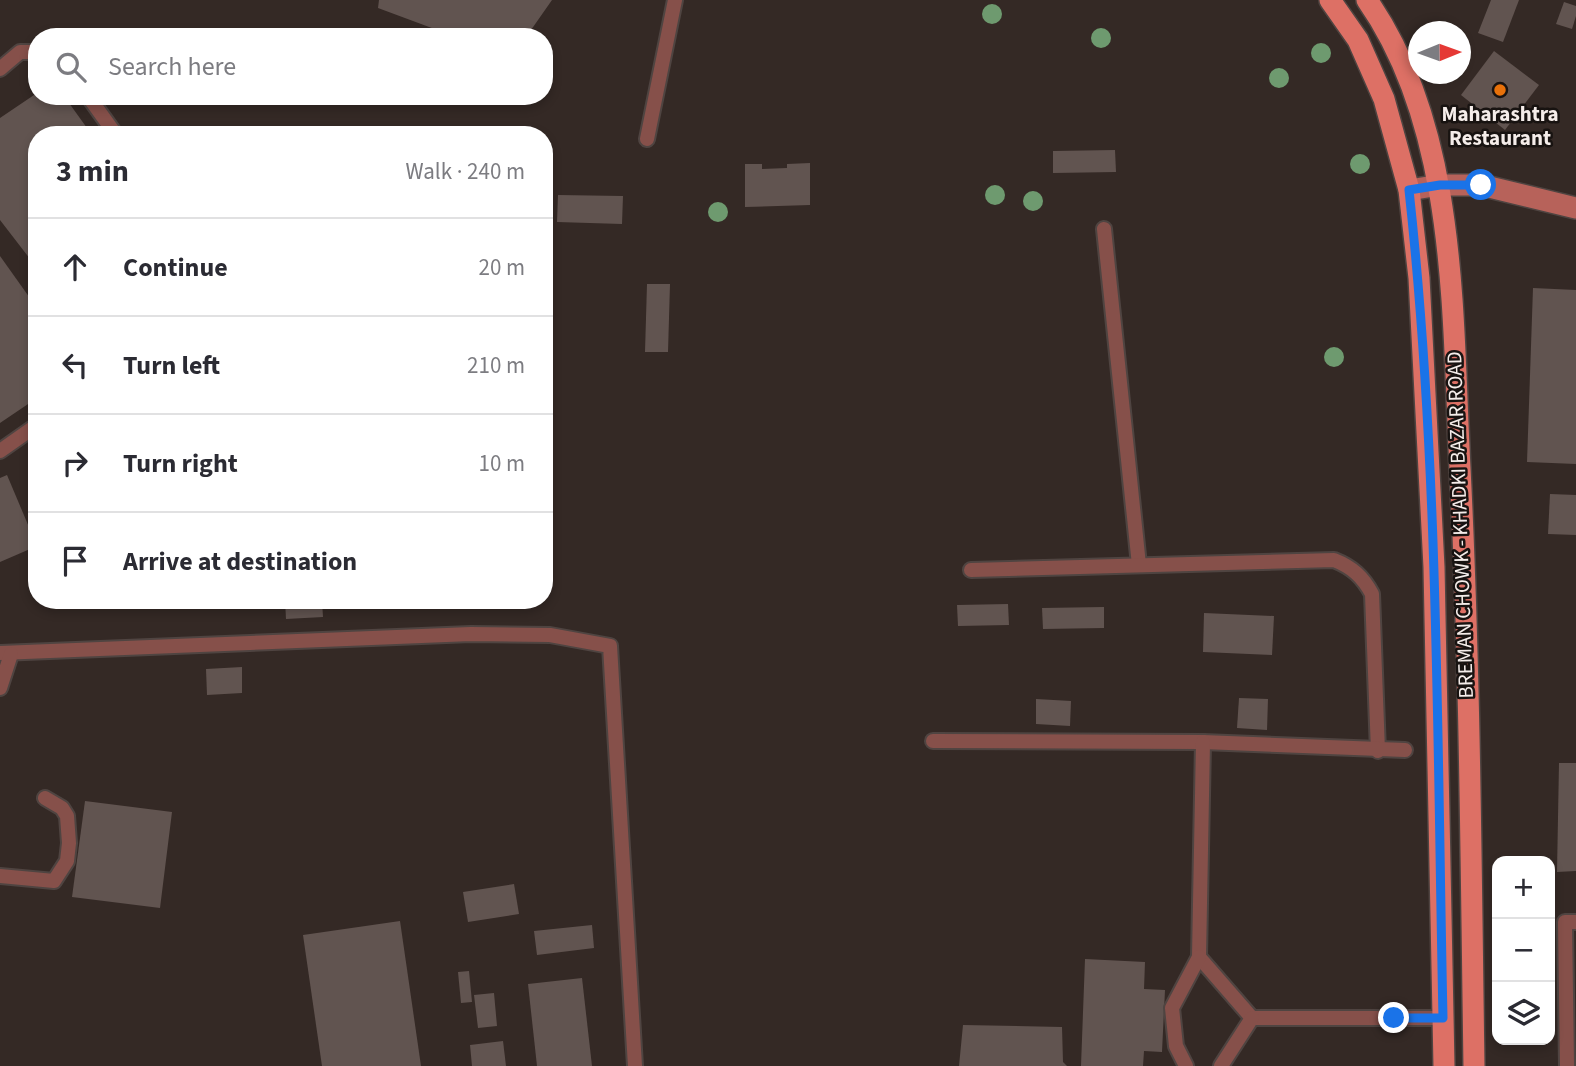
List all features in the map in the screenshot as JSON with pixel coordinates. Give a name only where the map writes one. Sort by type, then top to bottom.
[{"type":"main road","name":"BREMAN CHOWK - KHADKI BAZAR ROAD","points":[[1330,0],[1358,40],[1384,99],[1409,190],[1419,278],[1434,567],[1444,1066]]},
{"type":"main road","name":"BREMAN CHOWK - KHADKI BAZAR ROAD","points":[[1367,0],[1385,25],[1413,88],[1440,185],[1450,275],[1465,566],[1475,1066]]},
{"type":"street","points":[[1409,190],[1440,185],[1481,185],[1576,208]]},
{"type":"lane","points":[[647,139],[675,0]]},
{"type":"lane","points":[[0,69],[20,52],[28,52]]},
{"type":"lane","points":[[95,105],[110,126]]},
{"type":"lane","points":[[1104,229],[1139,565]]},
{"type":"lane","points":[[0,451],[28,431]]},
{"type":"lane","points":[[971,570],[1334,560],[1356,572],[1372,594],[1378,751]]},
{"type":"lane","points":[[0,688],[5,654],[471,634],[550,635],[610,646],[635,1066]]},
{"type":"lane","points":[[933,741],[1203,742],[1405,751]]},
{"type":"lane","points":[[1186,1066],[1176,1046],[1172,1007],[1199,957],[1203,742]]},
{"type":"lane","points":[[0,876],[54,881],[67,861],[68,816],[62,808],[45,798]]},
{"type":"lane","points":[[1567,1066],[1565,922],[1576,922]]},
{"type":"lane","points":[[1199,957],[1252,1018],[1443,1018]]},
{"type":"lane","points":[[1221,1066],[1252,1018]]},
{"type":"building","points":[[379,0],[552,0],[532,28],[432,28],[378,8]]},
{"type":"building","points":[[1491,0],[1519,0],[1503,42],[1478,33]]},
{"type":"building","points":[[1564,2],[1576,6],[1572,29],[1556,24]]},
{"type":"building","name":"Maharashtra Restaurant","points":[[1494,51],[1539,85],[1505,130],[1461,95]]},
{"type":"building","points":[[28,99],[28,105],[70,105],[86,126],[28,126],[28,256],[0,220],[0,118]]},
{"type":"building","points":[[1115,150],[1116,172],[1053,173],[1053,151]]},
{"type":"building","points":[[810,163],[810,205],[745,207],[745,164],[762,164],[762,169],[787,168],[787,164]]},
{"type":"building","points":[[558,195],[623,196],[622,224],[557,222]]},
{"type":"building","points":[[0,256],[28,295],[28,404],[0,423]]},
{"type":"building","points":[[647,284],[670,284],[668,352],[645,352]]},
{"type":"building","points":[[1533,288],[1576,290],[1576,464],[1527,462]]},
{"type":"building","points":[[7,475],[28,525],[28,550],[0,562],[0,478]]},
{"type":"building","points":[[1550,494],[1576,495],[1576,535],[1548,534]]},
{"type":"building","points":[[1008,604],[1009,625],[958,626],[957,605]]},
{"type":"building","points":[[1104,607],[1104,628],[1043,629],[1042,608]]},
{"type":"building","points":[[285,609],[323,609],[323,617],[286,619]]},
{"type":"building","points":[[1204,613],[1274,616],[1272,655],[1203,652]]},
{"type":"building","points":[[242,667],[242,693],[207,695],[206,669]]},
{"type":"building","points":[[1239,698],[1268,699],[1267,730],[1237,728]]},
{"type":"building","points":[[1036,699],[1071,701],[1070,726],[1036,724]]},
{"type":"building","points":[[1559,763],[1576,763],[1576,871],[1557,872]]},
{"type":"building","points":[[85,801],[172,812],[160,908],[72,897]]},
{"type":"building","points":[[514,884],[519,914],[468,922],[463,892]]},
{"type":"building","points":[[400,921],[421,1066],[322,1066],[303,935]]},
{"type":"building","points":[[592,925],[594,948],[537,955],[534,931]]},
{"type":"building","points":[[1085,959],[1145,962],[1144,989],[1165,990],[1162,1052],[1144,1051],[1143,1066],[1081,1066]]},
{"type":"building","points":[[469,971],[472,1002],[461,1003],[458,972]]},
{"type":"building","points":[[582,978],[592,1066],[537,1066],[528,984]]},
{"type":"building","points":[[494,993],[497,1026],[478,1028],[474,995]]},
{"type":"building","points":[[963,1025],[1062,1027],[1063,1062],[1067,1066],[959,1066]]},
{"type":"building","points":[[503,1041],[506,1066],[472,1066],[470,1045]]},
{"type":"place","name":"Maharashtra Restaurant","points":[[1500,90]]},
{"type":"route","points":[[1394,1018],[1443,1018],[1434,567],[1419,278],[1409,190],[1462,183],[1481,185]]}]
